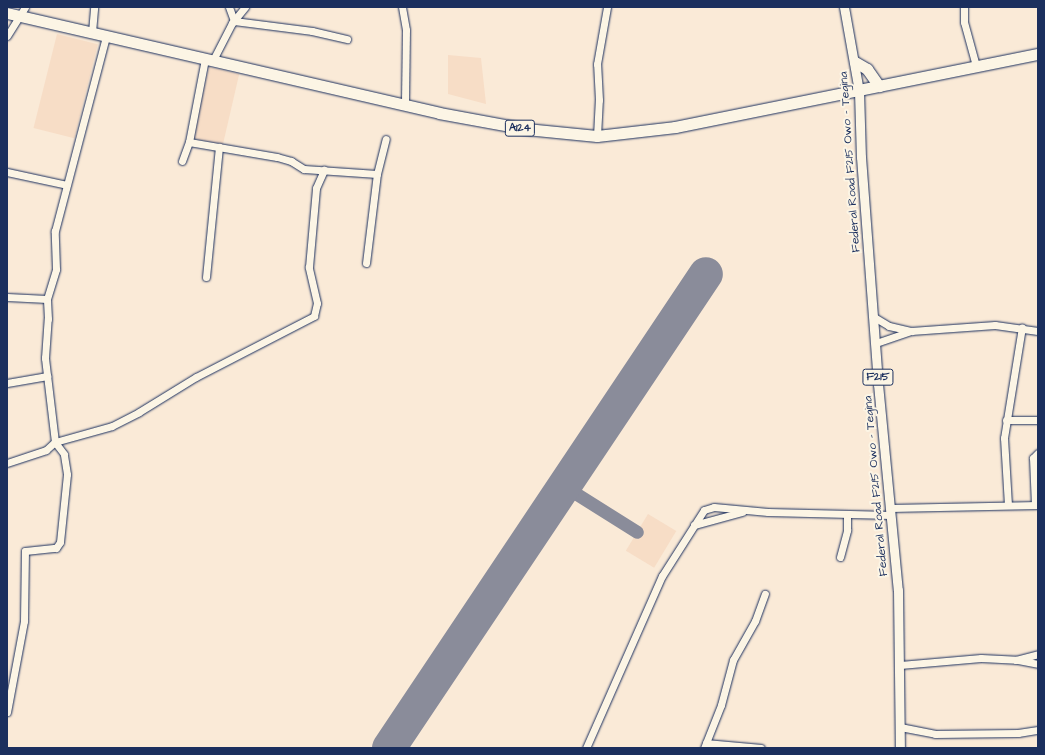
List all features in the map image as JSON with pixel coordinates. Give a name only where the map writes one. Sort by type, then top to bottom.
[{"type":"highway","name":"A124","points":[[7,13],[22,11],[106,36],[405,105],[526,129],[597,136],[669,128],[1038,54]]},
{"type":"highway","points":[[855,62],[867,69],[879,86]]},
{"type":"main road","name":"Federal Road F215 Owo - Tegina","points":[[844,7],[859,91],[861,157],[899,602],[900,748]]},
{"type":"street","points":[[92,32],[94,7]]},
{"type":"street","points":[[229,7],[234,21]]},
{"type":"street","points":[[182,161],[189,142],[209,59],[245,7]]},
{"type":"street","points":[[402,7],[406,30],[405,105]]},
{"type":"street","points":[[597,136],[599,100],[596,64],[607,7]]},
{"type":"street","points":[[964,7],[964,22],[976,66]]},
{"type":"street","points":[[7,36],[22,11]]},
{"type":"street","points":[[234,21],[312,31],[346,39]]},
{"type":"street","points":[[7,712],[24,621],[25,551],[56,548],[60,542],[67,474],[64,454],[55,442],[47,376],[45,358],[48,319],[47,299],[56,268],[55,231],[106,36]]},
{"type":"street","points":[[366,263],[377,174],[386,139]]},
{"type":"street","points":[[189,142],[277,157],[291,161],[304,169],[377,174]]},
{"type":"street","points":[[206,277],[219,147]]},
{"type":"street","points":[[7,463],[46,450],[55,442],[119,422],[196,377],[314,316],[317,303],[309,267],[316,188],[324,170]]},
{"type":"street","points":[[7,172],[67,185]]},
{"type":"street","points":[[7,297],[47,299]]},
{"type":"street","points":[[874,318],[889,326],[911,331]]},
{"type":"street","points":[[876,343],[911,331],[978,325],[1022,327],[1038,331]]},
{"type":"street","points":[[1008,505],[1004,451],[1006,420],[1016,375],[1022,327]]},
{"type":"street","points":[[7,383],[47,376]]},
{"type":"street","points":[[1006,420],[1038,420]]},
{"type":"street","points":[[586,748],[662,576],[700,513],[707,508],[848,515],[1008,505],[1036,505],[1033,458],[1038,453]]},
{"type":"street","points":[[694,525],[744,511]]},
{"type":"street","points":[[840,558],[847,530],[848,515]]},
{"type":"street","points":[[761,748],[705,745],[720,705],[733,660],[755,621],[765,594]]},
{"type":"street","points":[[1016,660],[1038,654]]},
{"type":"street","points":[[900,665],[981,658],[1016,660],[1038,664]]},
{"type":"street","points":[[900,727],[935,734],[1010,734],[1038,730]]},
{"type":"shaded area","points":[[57,34],[98,44],[74,138],[34,128]]},
{"type":"shaded area","points":[[448,55],[481,58],[486,104],[448,94]]},
{"type":"shaded area","points":[[209,67],[239,74],[223,145],[193,138]]},
{"type":"shaded area","points":[[648,514],[676,531],[654,568],[626,551]]},
{"type":"taxiway","points":[[564,486],[637,532]]},
{"type":"runway","points":[[389,748],[706,274]]}]
